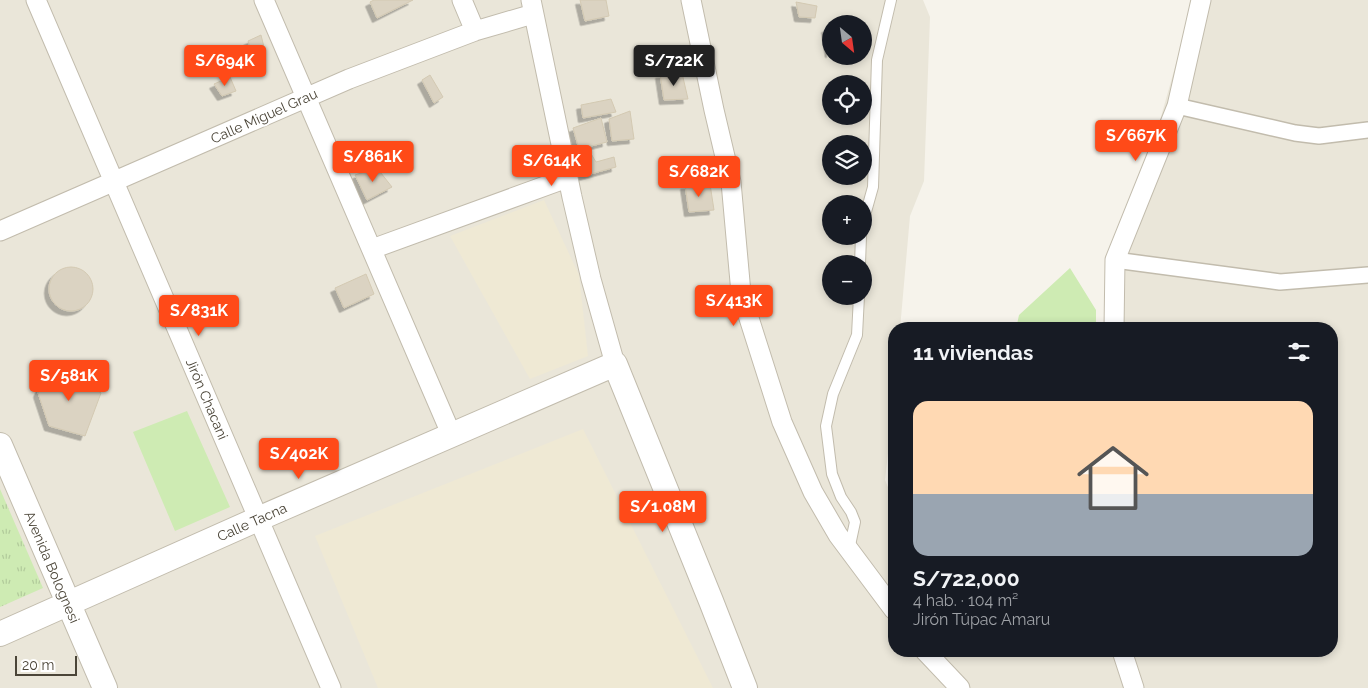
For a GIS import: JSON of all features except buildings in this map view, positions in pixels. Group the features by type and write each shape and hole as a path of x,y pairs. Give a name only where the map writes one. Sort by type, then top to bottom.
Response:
{"street":[{"name":"Jirón Chacani","path":"36,0 330,688"},
{"path":"264,0 452,436"},
{"path":"462,0 475,31"},
{"path":"692,0 730,182 741,293 782,422 814,492 848,551 888,602"},
{"path":"1114,322 1115,260 1176,106 1201,0"},
{"name":"Calle Miguel Grau","path":"0,231 349,79 532,7"},
{"path":"532,7 590,279 615,364 745,688"},
{"path":"1176,106 1295,133 1319,136 1368,130"},
{"path":"372,249 567,178"},
{"path":"1115,260 1280,282 1368,275"},
{"name":"Calle Tacna","path":"0,634 258,519 615,364"},
{"name":"Avenida Bolognesi","path":"0,445 105,688"},
{"path":"932,657 960,688"},
{"path":"1124,657 1134,688"}],"lane":[{"path":"871,195 873,187 877,60 892,0"},
{"path":"848,551 855,522 832,474 826,426 833,394 857,335 859,305"}],"shaded area":[{"path":"0,0 923,0 930,17 924,181 910,216 901,322 888,322 888,453 885,480 888,487 888,657 1338,657 1338,322 1115,322 1119,265 1194,0 1368,0 1368,688 0,688"},
{"path":"544,200 579,275 588,356 530,379 450,236"},
{"path":"583,429 713,688 378,688 315,536"}],"green space":[{"path":"1070,268 1096,310 1096,322 1018,322 1019,315"},
{"path":"187,411 230,507 175,531 133,432"},
{"path":"0,489 43,588 0,607"}]}
